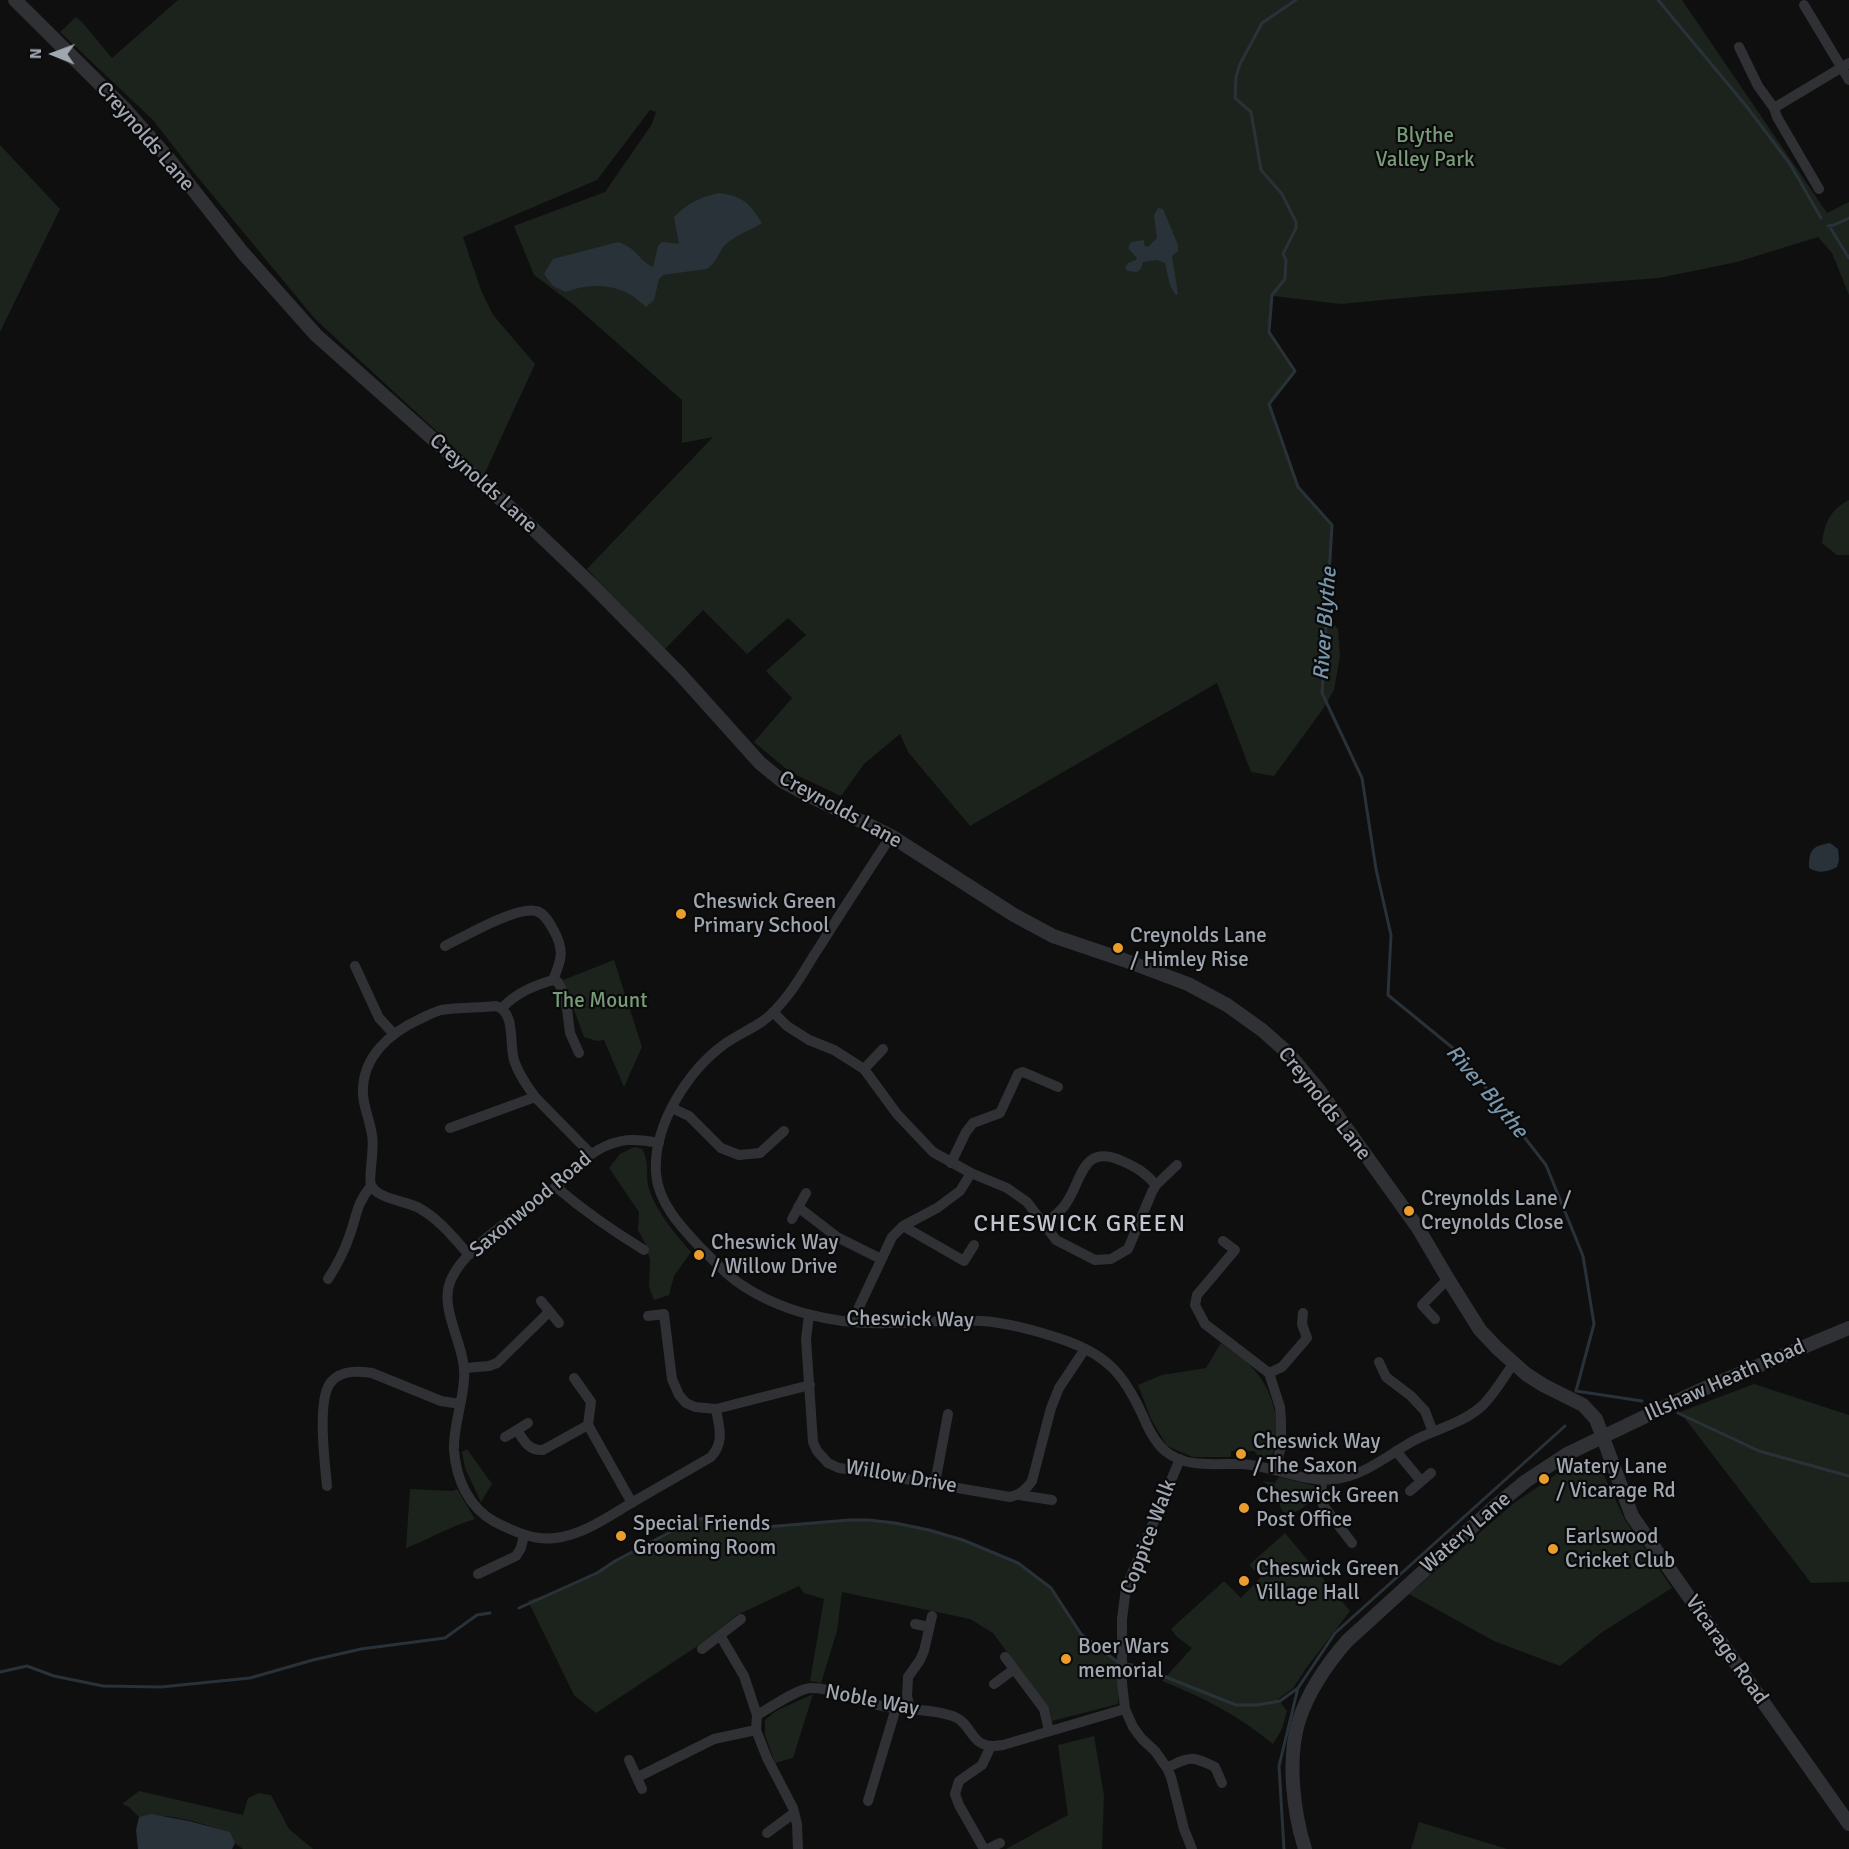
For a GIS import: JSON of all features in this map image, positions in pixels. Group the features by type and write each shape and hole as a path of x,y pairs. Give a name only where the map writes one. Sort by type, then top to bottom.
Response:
{"street":[{"name":"Creynolds Lane","path":"15,0 126,110 243,254 316,335 524,520 591,584 680,674 760,763 782,781 891,836 1014,915 1053,936 1188,984 1227,1005 1262,1030 1288,1053 1318,1090 1418,1228 1480,1330 1513,1364 1543,1385 1570,1398 1591,1412 1602,1436"},
{"path":"1804,4 1846,65 1849,80"},
{"path":"1739,47 1758,86 1774,108 1819,189"},
{"path":"1774,108 1846,65"},
{"name":"Cheswick Way","path":"891,836 791,991 764,1020 711,1055 687,1082 672,1108 658,1143 656,1173 663,1200 693,1240 712,1260 737,1281 765,1298 809,1315 859,1322 887,1323 949,1319 984,1321 1069,1342 1100,1356 1112,1366 1131,1393 1149,1431 1170,1454 1199,1464 1243,1464 1302,1478 1322,1480 1352,1476 1396,1451 1466,1417 1485,1403 1513,1364"},
{"path":"445,946 518,912 536,910 542,913 549,922 562,950 561,961 553,980"},
{"path":"355,966 379,1018 393,1033"},
{"path":"502,1008 512,998 533,986 553,980 558,982 562,990 570,1033 579,1053"},
{"path":"469,1255 438,1222 418,1207 378,1194 371,1186 374,1150 363,1096 364,1081 370,1063 393,1033 403,1026 439,1011 496,1006 502,1008 510,1020 514,1061 527,1087 535,1098 591,1154"},
{"path":"773,1012 787,1026 809,1040 834,1050 864,1069 897,1114 933,1152 971,1173 1007,1188 1026,1202 1056,1240 1095,1260 1111,1259 1128,1249 1146,1203 1156,1185 1177,1166"},
{"path":"864,1069 884,1049"},
{"path":"951,1163 973,1123 1000,1113 1018,1074 1023,1072 1058,1087"},
{"path":"450,1128 535,1098"},
{"path":"672,1108 689,1116 721,1148 739,1155 760,1153 784,1131"},
{"name":"Saxonwood Road","path":"658,1143 628,1139 598,1149 556,1187 511,1217 469,1255 456,1271 447,1293 448,1307 465,1368 465,1380 454,1437 457,1467 466,1493 479,1511 488,1518 524,1535 543,1538 569,1535 601,1521 711,1457 718,1448 720,1440 716,1409"},
{"path":"1045,1224 1065,1205 1089,1160 1098,1156 1106,1155 1141,1169 1156,1185"},
{"path":"859,1322 859,1307 892,1237 903,1226 937,1208 960,1191 971,1173"},
{"path":"328,1279 344,1251 361,1198 371,1186"},
{"path":"556,1187 579,1207 644,1250"},
{"path":"792,1218 806,1192"},
{"path":"798,1207 837,1237 881,1259"},
{"path":"903,1226 964,1261 974,1245"},
{"path":"1224,1240 1235,1250 1197,1295 1195,1305 1205,1324 1269,1373 1280,1407 1281,1420 1281,1446 1275,1470"},
{"path":"1435,1318 1422,1305 1448,1279"},
{"path":"541,1301 560,1323"},
{"path":"465,1368 497,1363 549,1312"},
{"path":"1269,1373 1282,1367 1307,1338 1302,1324 1303,1313"},
{"path":"648,1316 664,1314 672,1379 679,1395 695,1407 716,1409 810,1385"},
{"name":"Willow Drive","path":"809,1315 806,1339 813,1442 817,1451 828,1463 839,1468 1010,1497 1018,1495 1052,1500"},
{"name":"Illshaw Heath Road","path":"1602,1436 1696,1392 1849,1329"},
{"path":"1018,1495 1028,1488 1032,1481 1051,1408 1059,1388 1085,1349"},
{"path":"1379,1362 1386,1377 1425,1410 1433,1432"},
{"path":"327,1486 323,1442 324,1401 326,1389 339,1375 360,1371 372,1373 441,1401 460,1404"},
{"path":"574,1378 591,1402 588,1425 632,1503"},
{"path":"935,1483 948,1414"},
{"path":"505,1437 528,1423"},
{"path":"517,1430 530,1448 543,1450 588,1425"},
{"name":"Vicarage Road","path":"1602,1436 1632,1516 1849,1824"},
{"name":"Watery Lane","path":"1305,1849 1293,1784 1296,1740 1299,1721 1310,1694 1330,1661 1347,1641 1388,1603 1526,1481 1567,1454 1602,1436"},
{"path":"1396,1451 1421,1481"},
{"name":"Coppice Walk","path":"1180,1459 1126,1588 1121,1633 1122,1683 1125,1709 1133,1727 1167,1768 1192,1849"},
{"path":"1410,1491 1431,1473"},
{"path":"1322,1480 1323,1505 1352,1543"},
{"path":"478,1574 516,1556 521,1548 524,1535"},
{"path":"702,1649 721,1637 741,1619"},
{"path":"911,1709 907,1697 908,1677 924,1651 931,1622 915,1624"},
{"path":"721,1637 744,1676 758,1715 756,1730 767,1758 795,1813 798,1849"},
{"path":"1005,1657 1044,1709 1049,1731"},
{"path":"994,1684 1013,1670"},
{"name":"Noble Way","path":"758,1715 809,1688 843,1694 885,1707 911,1709 956,1718 972,1735 990,1748"},
{"path":"868,1801 896,1708"},
{"path":"1000,1843 986,1849 959,1805 955,1794 959,1781 982,1765 990,1748 1125,1709"},
{"path":"638,1777 714,1738 756,1730"},
{"path":"1167,1768 1183,1760 1196,1758 1215,1767 1222,1783"},
{"path":"629,1760 642,1790"},
{"path":"767,1833 795,1813"}],"green space":[{"name":"Blythe Valley Park","path":"178,0 1682,0 1827,213 1849,202 1849,295 1832,253 1818,237 1737,262 1659,278 1341,304 1273,296 1269,332 1295,371 1270,404 1298,487 1332,525 1327,618 1338,629 1340,656 1334,690 1323,709 1274,776 1251,772 1217,683 970,826 908,752 900,734 864,764 841,796 790,772 754,742 792,698 766,671 806,635 788,618 747,654 703,610 664,650 587,569 713,437 682,443 682,400 574,305 534,275 514,226 605,192 652,124 656,112 650,110 597,180 463,237 481,290 493,315 535,364 484,475 315,319 153,120 60,32 76,17 112,58"},
{"path":"0,145 60,209 0,332"},
{"path":"1849,500 1849,555 1837,555 1822,543 1823,536 1833,512"},
{"name":"The Mount","path":"614,960 642,1047 624,1087 604,1040 597,1041 584,1037 563,980"},
{"path":"634,1147 642,1149 644,1154 649,1189 656,1206 691,1252 674,1276 669,1295 654,1300 649,1287 650,1260 646,1245 638,1230 639,1212 609,1168 620,1154"},
{"path":"1221,1343 1253,1369 1268,1392 1276,1424 1272,1457 1266,1459 1258,1456 1254,1451 1231,1451 1231,1457 1193,1457 1167,1446 1151,1419 1138,1385 1162,1375 1206,1368"},
{"path":"1754,1384 1849,1415 1849,1582 1811,1583 1680,1412"},
{"path":"467,1449 492,1484 481,1502 465,1468 462,1452"},
{"name":"Earlswood Cricket Club","path":"1576,1461 1589,1461 1602,1471 1625,1520 1672,1588 1601,1633 1560,1666 1494,1641 1409,1594 1514,1503"},
{"path":"1279,1477 1316,1486 1316,1498 1295,1512 1282,1511 1279,1502 1284,1493 1262,1481 1275,1483"},
{"path":"410,1489 453,1491 457,1489 475,1519 406,1548"},
{"path":"707,1516 755,1528 839,1520 897,1524 948,1535 997,1553 1044,1582 1082,1634 1118,1662 1118,1704 1052,1721 1050,1711 993,1633 970,1619 842,1592 837,1631 821,1683 810,1681 824,1599 804,1593 799,1586 737,1615 696,1647 596,1713 574,1695 528,1601 584,1580 613,1561 698,1517"},
{"path":"1285,1533 1350,1611 1293,1688 1278,1699 1287,1711 1282,1729 1273,1744 1220,1708 1162,1681 1192,1648 1177,1637 1171,1629 1224,1581 1241,1598 1261,1577 1249,1565"},
{"path":"813,1694 793,1758 775,1763 765,1735 765,1720 776,1711"},
{"path":"1094,1736 1104,1796 1102,1849 1006,1849 1068,1815 1058,1745"},
{"path":"139,1791 243,1815 248,1798 259,1793 271,1795 289,1829 313,1849 243,1849 235,1843 229,1832 173,1817 139,1817 129,1807 122,1804"},
{"path":"1419,1822 1507,1849 1411,1849"}],"shaded area":[{"path":"718,193 744,201 762,223 728,242 706,269 663,275 659,279 654,300 646,307 631,295 616,288 590,286 566,292 553,286 544,274 553,259 618,242 629,247 653,267 658,246 662,242 679,244 674,217 694,202"},
{"path":"1158,208 1163,209 1178,245 1178,251 1172,256 1178,294 1176,295 1170,286 1165,263 1157,260 1143,262 1141,269 1137,272 1127,271 1125,268 1128,263 1137,258 1128,248 1131,242 1144,240 1144,245 1148,247 1157,238 1154,215"},
{"path":"1830,843 1838,849 1837,867 1823,872 1809,868 1811,853 1815,847"},
{"path":"151,1814 230,1832 235,1843 232,1849 138,1849 136,1830 139,1817"}],"waterway":[{"name":"River Blythe","path":"1296,0 1262,23 1240,64 1236,77 1235,98 1251,112 1261,170 1282,194 1296,222 1296,228 1283,254 1286,260 1285,279 1272,295 1269,332 1295,371 1269,404 1298,487 1332,525 1322,693 1362,778 1376,869 1391,935 1388,995 1459,1053 1546,1165 1583,1256 1594,1324 1576,1391 1642,1401"},
{"path":"1658,0 1747,107 1790,164 1821,218"},
{"path":"1828,226 1849,218"},
{"path":"1831,229 1849,258"},
{"path":"1678,1413 1759,1451 1849,1476"},
{"name":"River Blythe","path":"1125,1664 1138,1666 1236,1705 1257,1705 1280,1701 1298,1688 1335,1633 1565,1426"},
{"path":"519,1608 597,1573 615,1561 695,1519 717,1519 754,1528 869,1520 929,1530 963,1540 1018,1563 1051,1588 1081,1634 1119,1663"},
{"path":"0,1672 27,1666 54,1676 103,1686 161,1687 250,1678 361,1649 445,1638 477,1615 490,1613"},
{"path":"1284,1849 1279,1766 1298,1688"}],"place":[{"name":"Cheswick Green Primary School","path":"681,914"},
{"name":"Creynolds Lane / Himley Rise","path":"1118,948"},
{"name":"Creynolds Lane / Creynolds Close","path":"1409,1211"},
{"name":"Cheswick Way / Willow Drive","path":"699,1255"},
{"name":"Cheswick Way / The Saxon","path":"1241,1454"},
{"name":"Watery Lane / Vicarage Rd","path":"1544,1479"},
{"name":"Cheswick Green Post Office","path":"1244,1508"},
{"name":"Special Friends Grooming Room","path":"621,1536"},
{"name":"Earlswood Cricket Club","path":"1553,1549"},
{"name":"Cheswick Green Village Hall","path":"1244,1581"},
{"name":"Boer Wars memorial","path":"1066,1659"}],"district":[{"name":"CHESWICK GREEN","path":"1080,1225"}]}
